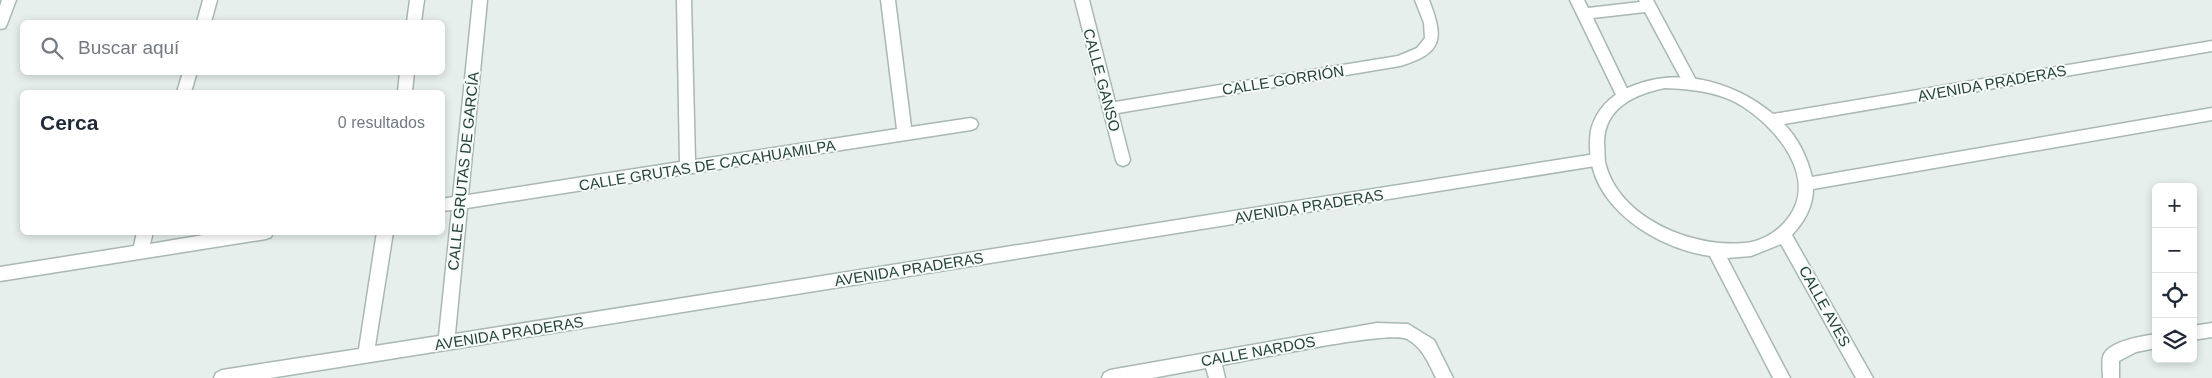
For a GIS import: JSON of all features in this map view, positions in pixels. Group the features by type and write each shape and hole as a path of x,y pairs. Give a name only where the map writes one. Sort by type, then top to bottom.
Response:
{"street":[{"path":"0,24 9,0"},
{"path":"205,20 210,0"},
{"path":"414,20 417,0"},
{"name":"CALLE GRUTAS DE GARCÍA","path":"446,342 480,0"},
{"path":"684,0 688,168"},
{"path":"888,0 905,134"},
{"name":"CALLE GANSO","path":"1082,0 1123,160"},
{"name":"CALLE GORRIÓN","path":"1110,108 1400,61 1422,52 1432,39 1431,23 1422,0"},
{"path":"1576,0 1623,95"},
{"path":"1584,14 1648,3 1690,82"},
{"name":"AVENIDA PRADERAS","path":"1771,120 2212,46"},
{"path":"185,90 189,75"},
{"path":"405,90 408,75"},
{"path":"1665,82 1690,82 1719,89 1747,102 1771,120 1789,140 1801,162 1806,184 1805,203 1798,220 1784,235 1765,246 1742,251 1716,251 1684,244 1654,230 1628,211 1609,188 1595,160 1598,124 1608,108 1623,95 1642,86 1665,82"},
{"path":"1806,184 2212,114"},
{"name":"CALLE GRUTAS DE CACAHUAMILPA","path":"445,205 971,124"},
{"name":"AVENIDA PRADERAS","path":"222,378 1595,160"},
{"path":"140,252 144,235"},
{"path":"0,274 247,235"},
{"path":"366,355 385,235"},
{"name":"CALLE AVES","path":"1784,235 1865,378"},
{"path":"1716,251 1782,378"},
{"name":"CALLE NARDOS","path":"1110,378 1377,330 1408,331 1428,345 1445,378"},
{"path":"2197,333 2212,330"},
{"path":"2111,378 2111,357 2133,345 2152,342"},
{"path":"1212,360 1217,378"}]}
